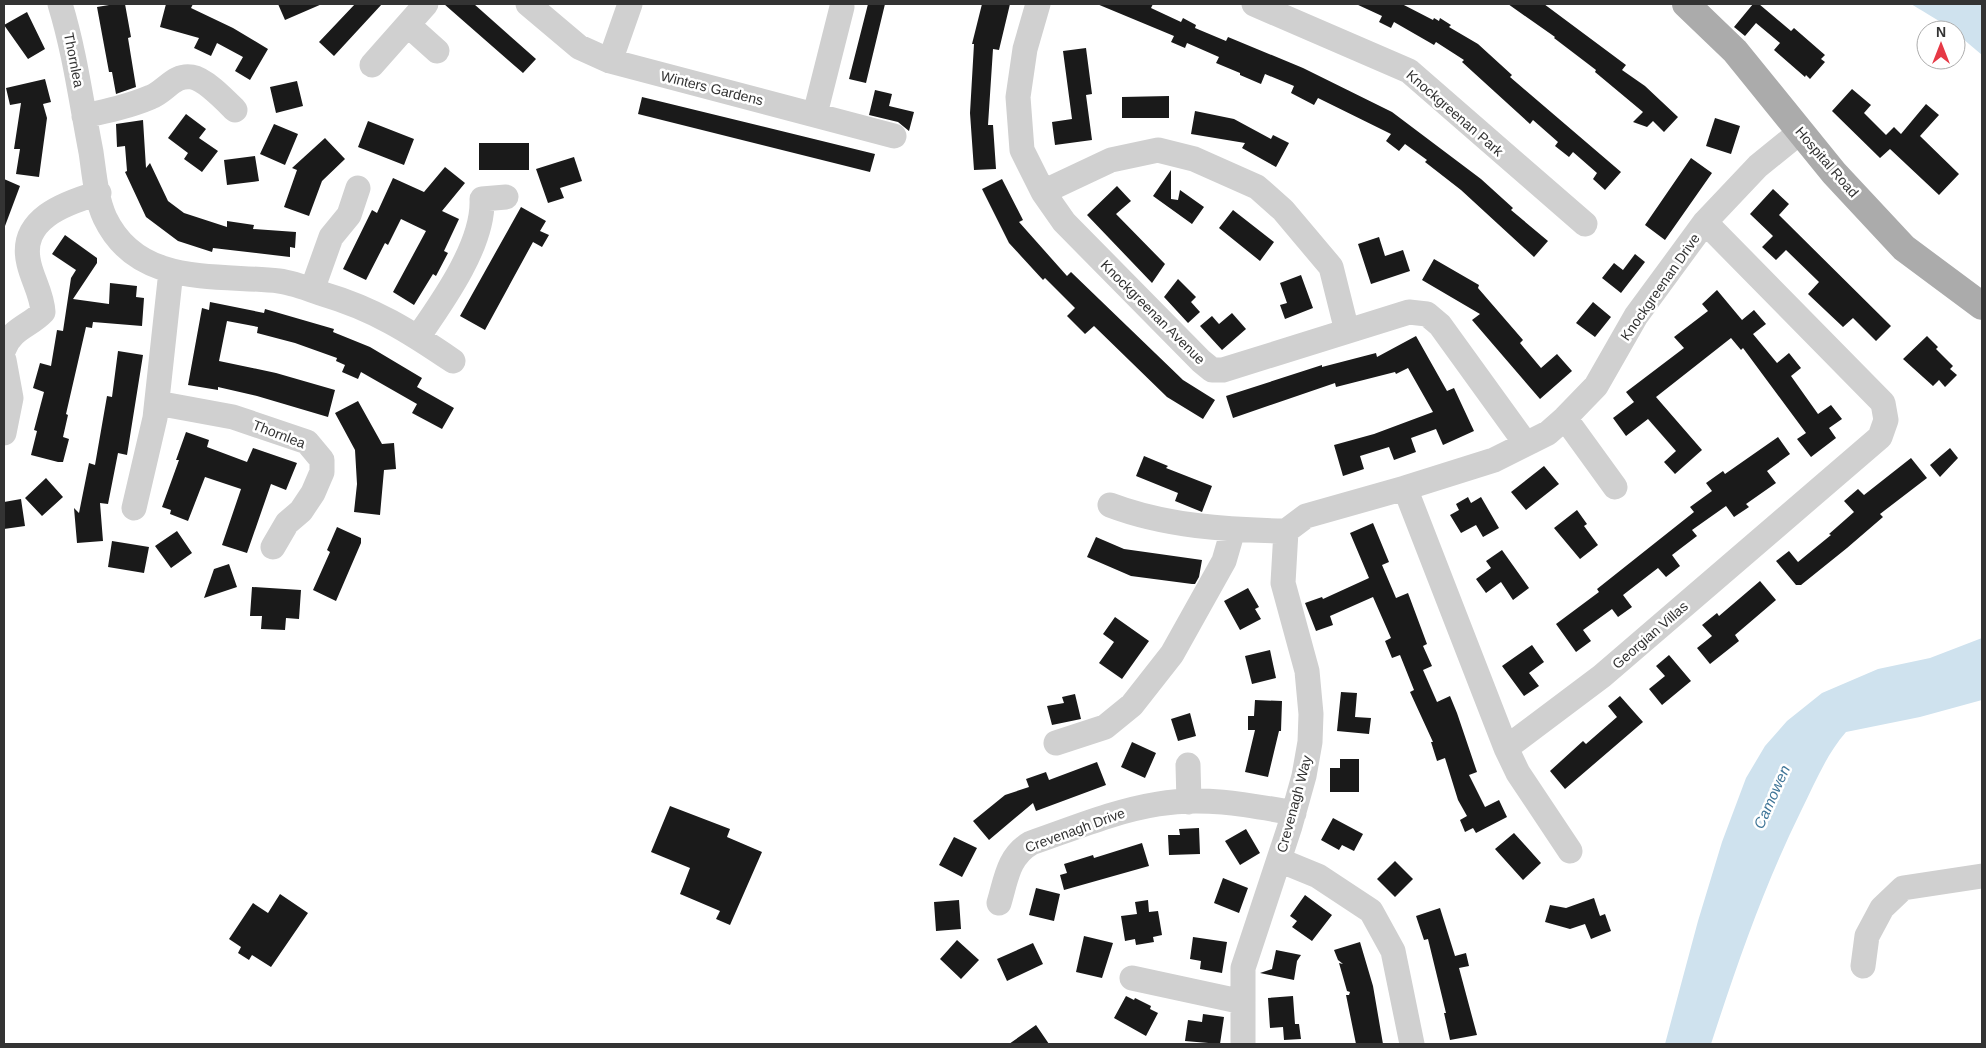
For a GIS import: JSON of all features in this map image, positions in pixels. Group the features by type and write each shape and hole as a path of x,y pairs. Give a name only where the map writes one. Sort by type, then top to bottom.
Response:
{"main road":[{"name":"Hospital Road","path":"1686,4 1735,51 1834,173 1904,248 1982,306"}],"street":[{"name":"Thornlea","path":"60,4 73,44 84,116 104,217 119,242 152,265 185,275 282,281 363,307 418,337 453,361"},
{"path":"372,65 426,4"},
{"name":"Winters Gardens","path":"528,4 579,47 610,61 894,136"},
{"path":"610,61 630,4"},
{"name":"Knockgreenan Avenue","path":"1038,4 1025,50 1018,97 1022,150 1042,192 1064,222 1194,355 1212,370 1223,370 1409,312 1427,314 1440,325 1526,444"},
{"name":"Knockgreenan Park","path":"1254,4 1409,71 1585,224"},
{"path":"815,114 842,7"},
{"path":"408,25 436,51"},
{"path":"84,116 118,108 153,96 175,79 192,77 209,86 235,110"},
{"name":"Knockgreenan Drive","path":"1526,444 1548,432 1596,386 1636,316 1705,222 1758,166 1800,132"},
{"path":"1042,192 1111,160 1158,150 1194,159 1257,187 1283,210 1331,267 1347,331"},
{"path":"312,290 331,237 350,215 358,188"},
{"path":"4,348 6,340 14,331 33,323 43,312 42,299 29,264 27,247 29,236 38,222 54,210 70,202 99,193"},
{"path":"418,337 440,305 470,251 482,210 482,199 506,197"},
{"name":"Georgian Villas","path":"1506,748 1602,676 1880,437 1886,420 1883,403 1705,222"},
{"path":"134,508 157,403 171,271"},
{"path":"4,360 11,398 4,433"},
{"name":"Thornlea","path":"157,403 233,417 307,442 316,450 322,460 322,472 313,493 301,510 287,523 272,547"},
{"path":"1564,418 1615,486"},
{"path":"1110,505 1130,513 1233,530 1286,532 1306,516 1494,460 1526,444"},
{"path":"1405,488 1506,748 1518,773 1570,851"},
{"path":"1056,743 1105,727 1132,705 1172,654 1224,561 1233,530"},
{"name":"Crevenagh Way","path":"1243,1044 1243,968 1294,813 1305,767 1311,714 1307,671 1283,583 1286,532"},
{"path":"1188,765 1189,802"},
{"name":"Crevenagh Drive","path":"999,904 1009,865 1020,850 1031,843 1120,812 1159,804 1189,802 1239,803 1294,813"},
{"path":"1279,860 1318,876 1371,911 1393,951 1412,1044"},
{"path":"1863,966 1867,936 1882,908 1903,888 1982,876"},
{"path":"1132,978 1243,1002"}],"water":[{"path":"1911,4 1982,4 1982,55 1966,41 1966,20 1937,20"},
{"name":"Camowen","path":"1982,638 1982,700 1920,717 1846,732 1816,780 1775,868 1741,955 1711,1044 1665,1044 1698,921 1722,842 1746,778 1765,746 1787,721 1822,693 1878,669 1930,658"}],"building":[{"path":"125,4 131,37 128,38 136,87 116,94 112,72 109,72 97,7"},
{"path":"166,4 193,4 191,8 233,28 268,49 250,80 235,71 243,57 217,43 211,56 194,48 199,38 160,27"},
{"path":"278,4 322,4 285,20"},
{"path":"355,4 382,4 334,56 319,42"},
{"path":"444,4 474,4 536,59 523,73"},
{"path":"868,4 885,4 866,83 849,79"},
{"path":"982,4 1010,4 999,50 993,49 988,125 993,125 996,169 974,170 970,113 974,44 972,44"},
{"path":"1097,4 1153,4 1151,8 1181,22 1183,18 1196,25 1195,28 1226,41 1228,37 1303,68 1392,112 1481,179 1513,208 1511,210 1548,241 1534,257 1461,190 1425,162 1427,160 1405,144 1399,151 1386,141 1391,134 1318,98 1314,105 1291,93 1294,86 1265,74 1261,84 1240,75 1240,73 1216,63 1219,57 1187,43 1185,48 1171,42 1174,36"},
{"path":"1356,4 1402,4 1433,20 1434,18 1439,21 1440,18 1451,25 1449,27 1478,44 1512,75 1510,77 1621,172 1605,190 1593,179 1597,173 1573,152 1569,157 1555,146 1558,142 1533,120 1530,124 1462,62 1464,60 1436,42 1434,45 1394,22 1391,28 1379,22 1382,16"},
{"path":"1508,4 1544,4 1626,65 1622,70 1645,86 1678,117 1664,132 1653,121 1647,127 1633,122 1643,112 1555,37"},
{"path":"1753,4 1759,4 1791,31 1794,28 1825,55 1821,59 1825,62 1810,79 1806,75 1805,77 1774,50 1780,43 1756,23 1745,36 1734,27"},
{"path":"27,12 45,49 28,59 4,25"},
{"path":"1086,48 1092,94 1086,95 1092,140 1055,145 1052,122 1072,119 1063,51"},
{"path":"45,79 51,102 43,104 47,118 39,177 16,174 20,149 14,149 21,103 10,105 6,88"},
{"path":"297,81 303,106 276,113 270,87"},
{"path":"1852,89 1871,105 1864,113 1886,135 1894,127 1901,134 1926,104 1939,115 1920,136 1959,174 1939,195 1890,149 1880,158 1832,111"},
{"path":"875,90 892,94 889,106 914,112 909,131 898,122 869,115"},
{"path":"1169,96 1169,118 1122,118 1122,97"},
{"path":"642,97 875,154 870,172 638,114"},
{"path":"1195,111 1234,119 1271,139 1273,135 1289,143 1276,167 1242,148 1245,143 1191,134"},
{"path":"186,114 206,129 199,138 218,151 202,172 184,159 188,153 168,138"},
{"path":"1715,118 1740,126 1731,154 1706,146"},
{"path":"143,120 146,168 150,163 168,201 184,213 227,227 227,221 254,225 253,229 296,232 295,248 290,247 290,257 213,248 212,252 178,241 146,217 125,172 127,171 125,146 117,147 116,124"},
{"path":"368,121 414,139 404,165 358,147"},
{"path":"274,124 298,134 285,165 260,154"},
{"path":"325,138 345,159 322,181 309,216 284,207 297,170 292,168"},
{"path":"479,143 529,143 529,170 479,170"},
{"path":"255,156 259,181 227,185 224,160"},
{"path":"574,157 582,181 560,188 564,198 548,203 536,169"},
{"path":"1691,158 1712,173 1665,240 1645,225"},
{"path":"445,167 465,183 442,211 459,219 444,251 448,253 436,276 433,274 414,305 393,292 426,231 401,219 388,245 385,243 366,280 343,269 372,210 377,213 393,178 424,192"},
{"path":"1171,170 1171,199 1178,200 1180,190 1204,207 1192,224 1153,196"},
{"path":"4,179 20,186 5,226 4,226"},
{"path":"1002,179 1023,220 1019,222 1067,276 1071,272 1183,380 1215,400 1203,419 1167,397 1094,326 1085,334 1067,316 1075,308 1045,278 1043,280 1009,243 982,189"},
{"path":"1117,186 1131,201 1116,214 1165,264 1152,283 1087,215"},
{"path":"1773,189 1789,204 1779,215 1891,326 1876,341 1853,318 1843,327 1808,294 1819,282 1786,250 1776,260 1762,247 1773,236 1750,214"},
{"path":"521,207 546,221 540,231 549,235 542,247 533,242 485,330 460,316"},
{"path":"1233,210 1274,242 1260,261 1219,228"},
{"path":"65,235 97,258 97,263 73,299 109,304 110,283 137,286 136,297 144,298 142,326 93,322 92,328 86,327 66,414 68,415 63,437 69,439 63,462 58,462 31,455 37,431 34,430 44,392 33,388 40,363 51,366 57,330 63,331 71,278 76,270 52,254"},
{"path":"1379,237 1385,256 1403,250 1410,271 1371,284 1358,244"},
{"path":"1635,254 1645,262 1621,293 1602,278 1614,263 1623,270"},
{"path":"1434,259 1479,285 1478,288 1523,340 1520,343 1541,368 1557,354 1572,371 1540,399 1472,320 1480,314 1422,280"},
{"path":"1301,275 1313,308 1285,319 1280,305 1287,303 1280,283"},
{"path":"1178,279 1196,297 1191,302 1200,312 1188,323 1164,297"},
{"path":"1717,290 1742,320 1754,310 1766,324 1753,334 1777,363 1789,353 1801,368 1791,376 1818,414 1831,405 1842,419 1829,428 1836,438 1811,457 1797,439 1806,433 1743,348 1741,350 1731,338 1656,397 1702,450 1675,474 1664,462 1676,451 1648,419 1626,436 1613,418 1634,402 1626,392 1684,348 1674,337 1708,311 1702,304"},
{"path":"210,302 264,313 265,309 334,329 333,332 370,347 422,378 417,387 454,408 442,429 412,413 417,404 361,372 358,379 342,372 345,365 336,361 337,358 295,343 257,333 258,327 227,321 219,361 276,373 335,390 328,417 257,396 218,387 218,390 188,385 202,308 209,310"},
{"path":"1593,302 1611,317 1595,337 1576,323"},
{"path":"1232,313 1246,329 1222,350 1200,326 1212,316 1219,324"},
{"path":"1416,336 1447,391 1454,388 1474,431 1443,445 1436,429 1411,438 1416,452 1394,460 1389,447 1360,456 1364,469 1343,476 1334,445 1374,434 1433,412 1408,368 1396,374 1395,372 1336,387 1335,383 1233,418 1226,396 1322,365 1322,367 1376,353 1377,357"},
{"path":"1927,336 1938,347 1936,349 1953,366 1950,369 1957,375 1945,387 1939,380 1933,386 1903,359"},
{"path":"118,351 143,355 127,455 118,453 108,504 100,503 103,541 77,543 74,508 79,513 89,463 95,465 107,396 112,397"},
{"path":"358,401 382,444 394,443 396,469 384,470 380,515 354,512 357,484 355,450 335,413"},
{"path":"186,432 209,440 207,447 247,462 253,448 297,463 286,490 271,484 247,553 222,545 241,489 205,477 188,521 170,514 171,510 162,507 179,460 176,460"},
{"path":"1778,437 1790,454 1767,471 1776,483 1746,504 1749,507 1734,517 1726,506 1692,530 1697,536 1672,555 1680,566 1666,577 1658,568 1623,595 1632,607 1618,617 1612,609 1583,630 1591,641 1576,652 1556,624 1599,592 1597,589 1694,512 1690,507 1712,491 1706,483 1723,471 1725,474"},
{"path":"1950,448 1958,458 1940,477 1930,465"},
{"path":"1144,456 1168,466 1166,468 1212,486 1202,512 1175,501 1178,493 1136,476"},
{"path":"1911,458 1927,478 1880,514 1883,517 1847,548 1801,585 1796,585 1776,561 1789,551 1798,562 1831,535 1829,534 1854,512 1844,501 1858,489 1864,495"},
{"path":"1544,466 1559,484 1526,510 1511,492"},
{"path":"46,478 63,497 42,516 25,498"},
{"path":"1468,497 1471,503 1481,497 1499,528 1483,537 1476,525 1461,533 1450,515 1459,510 1456,504"},
{"path":"21,499 25,526 4,529 4,502"},
{"path":"1577,510 1587,524 1584,526 1598,545 1580,559 1554,528"},
{"path":"1373,523 1389,562 1382,565 1396,598 1408,593 1427,644 1423,646 1432,666 1423,670 1437,702 1450,696 1457,713 1477,772 1469,775 1485,807 1499,800 1507,817 1476,833 1473,828 1465,832 1460,820 1467,816 1458,800 1445,758 1437,761 1431,742 1433,742 1410,692 1414,690 1400,655 1392,658 1385,641 1391,638 1373,597 1330,616 1333,625 1316,631 1305,603 1322,597 1323,599 1369,578 1350,533"},
{"path":"337,527 361,538 361,543 336,601 313,590 330,552 327,550"},
{"path":"177,531 192,553 171,568 155,546"},
{"path":"1096,537 1124,549 1202,560 1199,577 1195,584 1192,584 1131,576 1087,557"},
{"path":"112,541 149,547 144,573 108,567"},
{"path":"1502,550 1529,588 1513,600 1501,582 1486,593 1476,579 1491,568 1486,561"},
{"path":"229,564 237,587 204,598 214,569"},
{"path":"1760,581 1776,600 1735,635 1739,641 1710,664 1697,648 1712,636 1702,625 1717,613 1719,616"},
{"path":"252,587 301,590 299,619 286,618 285,630 261,629 262,616 250,616"},
{"path":"1248,588 1259,607 1255,609 1261,619 1240,630 1224,601"},
{"path":"1115,617 1149,641 1122,679 1099,663 1114,642 1103,634"},
{"path":"1532,645 1544,662 1529,673 1539,686 1524,696 1502,666"},
{"path":"1270,650 1276,678 1252,684 1245,656"},
{"path":"1669,655 1691,681 1662,705 1649,689 1665,676 1656,666"},
{"path":"1341,692 1357,693 1355,717 1371,718 1369,734 1337,731"},
{"path":"1075,694 1081,719 1052,725 1047,706 1064,703 1062,697"},
{"path":"1620,696 1643,722 1565,789 1550,771 1583,741 1586,744 1617,717 1608,706"},
{"path":"1255,700 1282,701 1281,731 1279,731 1268,777 1245,772 1255,730 1248,730 1248,716 1254,716"},
{"path":"1190,713 1196,736 1178,741 1171,719"},
{"path":"1132,742 1156,753 1145,778 1121,767"},
{"path":"1340,759 1359,759 1359,792 1330,792 1330,768 1340,768"},
{"path":"1097,762 1106,785 1036,811 1033,803 989,840 973,821 1005,795 1029,787 1026,779 1046,772 1049,780"},
{"path":"670,806 730,829 727,837 762,852 730,925 716,919 720,911 680,894 690,868 651,852"},
{"path":"1333,818 1363,834 1354,851 1342,845 1339,850 1321,840"},
{"path":"1199,828 1200,854 1169,855 1168,835 1180,835 1179,829"},
{"path":"1246,829 1260,853 1240,865 1225,841"},
{"path":"1514,833 1541,863 1523,880 1495,849"},
{"path":"954,837 977,848 962,877 939,865"},
{"path":"1142,843 1149,866 1064,890 1060,875 1067,873 1064,864 1093,855 1094,858"},
{"path":"1395,861 1413,879 1395,897 1377,879"},
{"path":"1223,878 1248,888 1239,913 1214,903"},
{"path":"1036,888 1060,894 1054,921 1029,915"},
{"path":"280,894 308,913 271,967 252,955 249,960 238,953 241,947 229,939 253,903 268,913"},
{"path":"1305,895 1332,915 1312,941 1292,927 1297,921 1290,916"},
{"path":"1594,898 1600,916 1605,914 1611,931 1591,939 1585,924 1570,929 1545,922 1550,905 1566,908"},
{"path":"959,900 961,929 936,931 934,902"},
{"path":"1148,900 1149,912 1158,911 1162,935 1153,937 1154,942 1136,945 1135,939 1125,941 1121,916 1137,914 1135,902"},
{"path":"1440,908 1455,956 1466,953 1469,966 1459,968 1477,1035 1450,1040 1444,1013 1446,1013 1428,939 1424,940 1416,916"},
{"path":"1084,936 1113,943 1102,978 1076,972"},
{"path":"1193,937 1227,942 1222,973 1200,969 1201,961 1190,959"},
{"path":"957,940 979,960 961,979 940,959"},
{"path":"1360,942 1373,986 1383,1044 1356,1044 1346,995 1349,995 1350,992 1347,991 1339,963 1343,964 1338,960 1334,950"},
{"path":"1033,943 1043,964 1007,981 997,959"},
{"path":"1276,950 1301,955 1297,961 1294,980 1260,973 1272,969"},
{"path":"1126,996 1151,1006 1150,1009 1158,1013 1146,1036 1114,1018"},
{"path":"1293,996 1295,1024 1299,1024 1301,1039 1284,1040 1283,1027 1270,1028 1268,998"},
{"path":"1203,1014 1224,1017 1220,1044 1185,1041 1188,1020 1202,1022"},
{"path":"1036,1025 1049,1044 1009,1044"}]}
